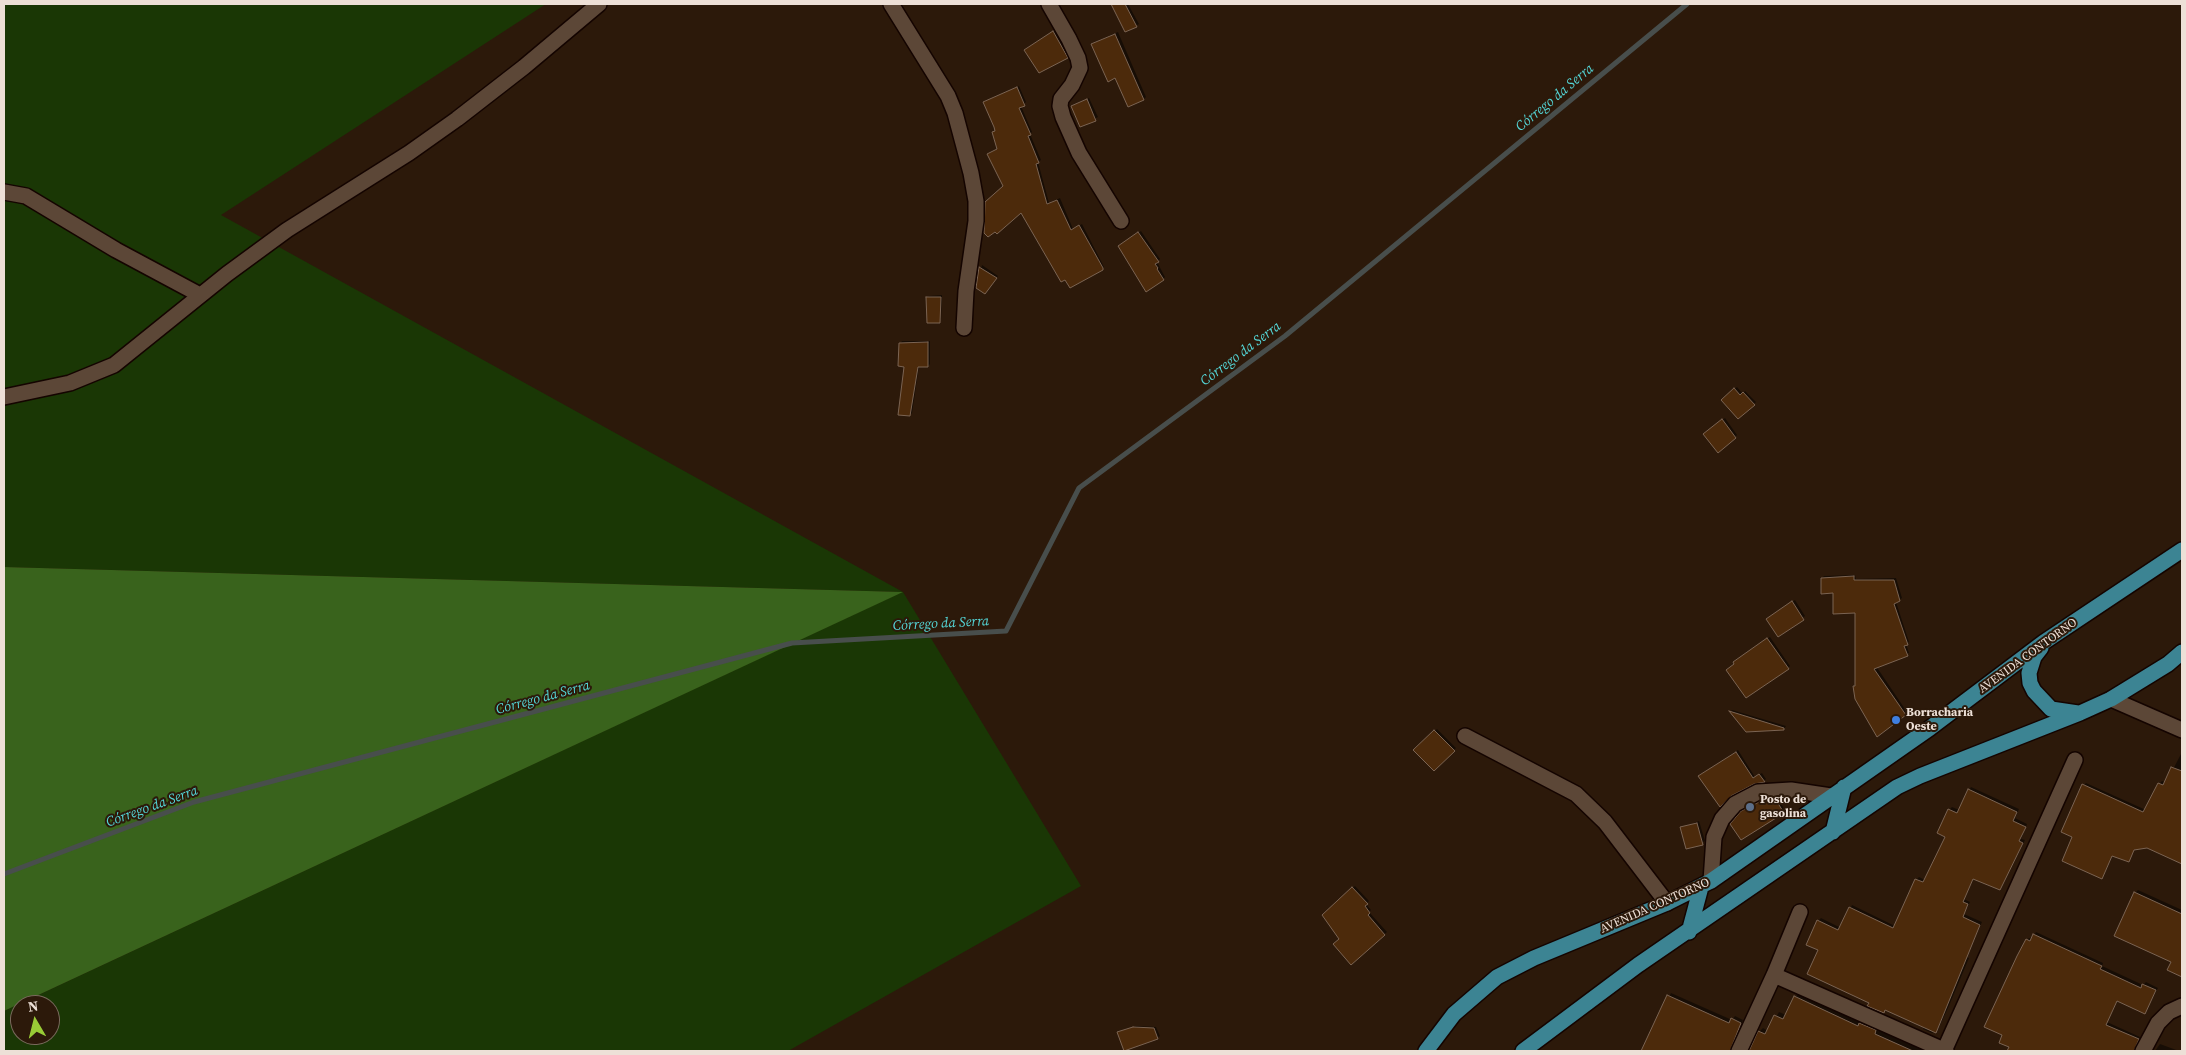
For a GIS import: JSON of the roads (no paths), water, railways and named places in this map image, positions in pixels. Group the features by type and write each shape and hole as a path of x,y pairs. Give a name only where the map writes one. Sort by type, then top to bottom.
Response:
{"main road":[{"name":"AVENIDA CONTORNO","path":"1426,1051 1454,1014 1497,977 1534,958 1667,903 1706,884 1930,728 2044,642 2182,550"},
{"path":"2044,642 2034,657 2029,673 2030,683 2034,691 2051,709 2080,713"},
{"path":"1523,1051 1638,965 1689,932 1897,787 2110,699 2175,664 2182,652"},
{"path":"1833,832 1844,787"},
{"path":"1689,932 1706,884"}],"street":[{"path":"4,397 70,383 114,365 131,354 200,295 287,230 410,153 457,119 524,67 599,4"},
{"path":"891,4 948,96 955,113 971,173 976,202 976,221 966,291 964,328"},
{"path":"1049,4 1069,39 1078,58 1080,68 1072,85 1061,99 1060,106 1063,118 1079,153 1121,221"},
{"path":"4,192 26,196 116,250 200,295"},
{"path":"2110,699 2182,730"},
{"path":"1465,736 1576,794 1605,822 1667,903"},
{"path":"1774,975 1945,1051 2075,760"},
{"path":"1706,884 1714,837 1722,819 1735,804 1758,792 1790,790 1831,796"},
{"path":"1739,1051 1774,975 1800,912"},
{"path":"2144,1051 2158,1023 2169,1012 2182,1006"}],"waterway":[{"name":"Córrego da Serra","path":"4,874 194,802 792,643 1006,631 1079,488 1285,336 1687,4"}],"place":[{"name":"Borracharia Oeste","path":"1896,720"},
{"name":"Posto de gasolina","path":"1750,807"}]}
